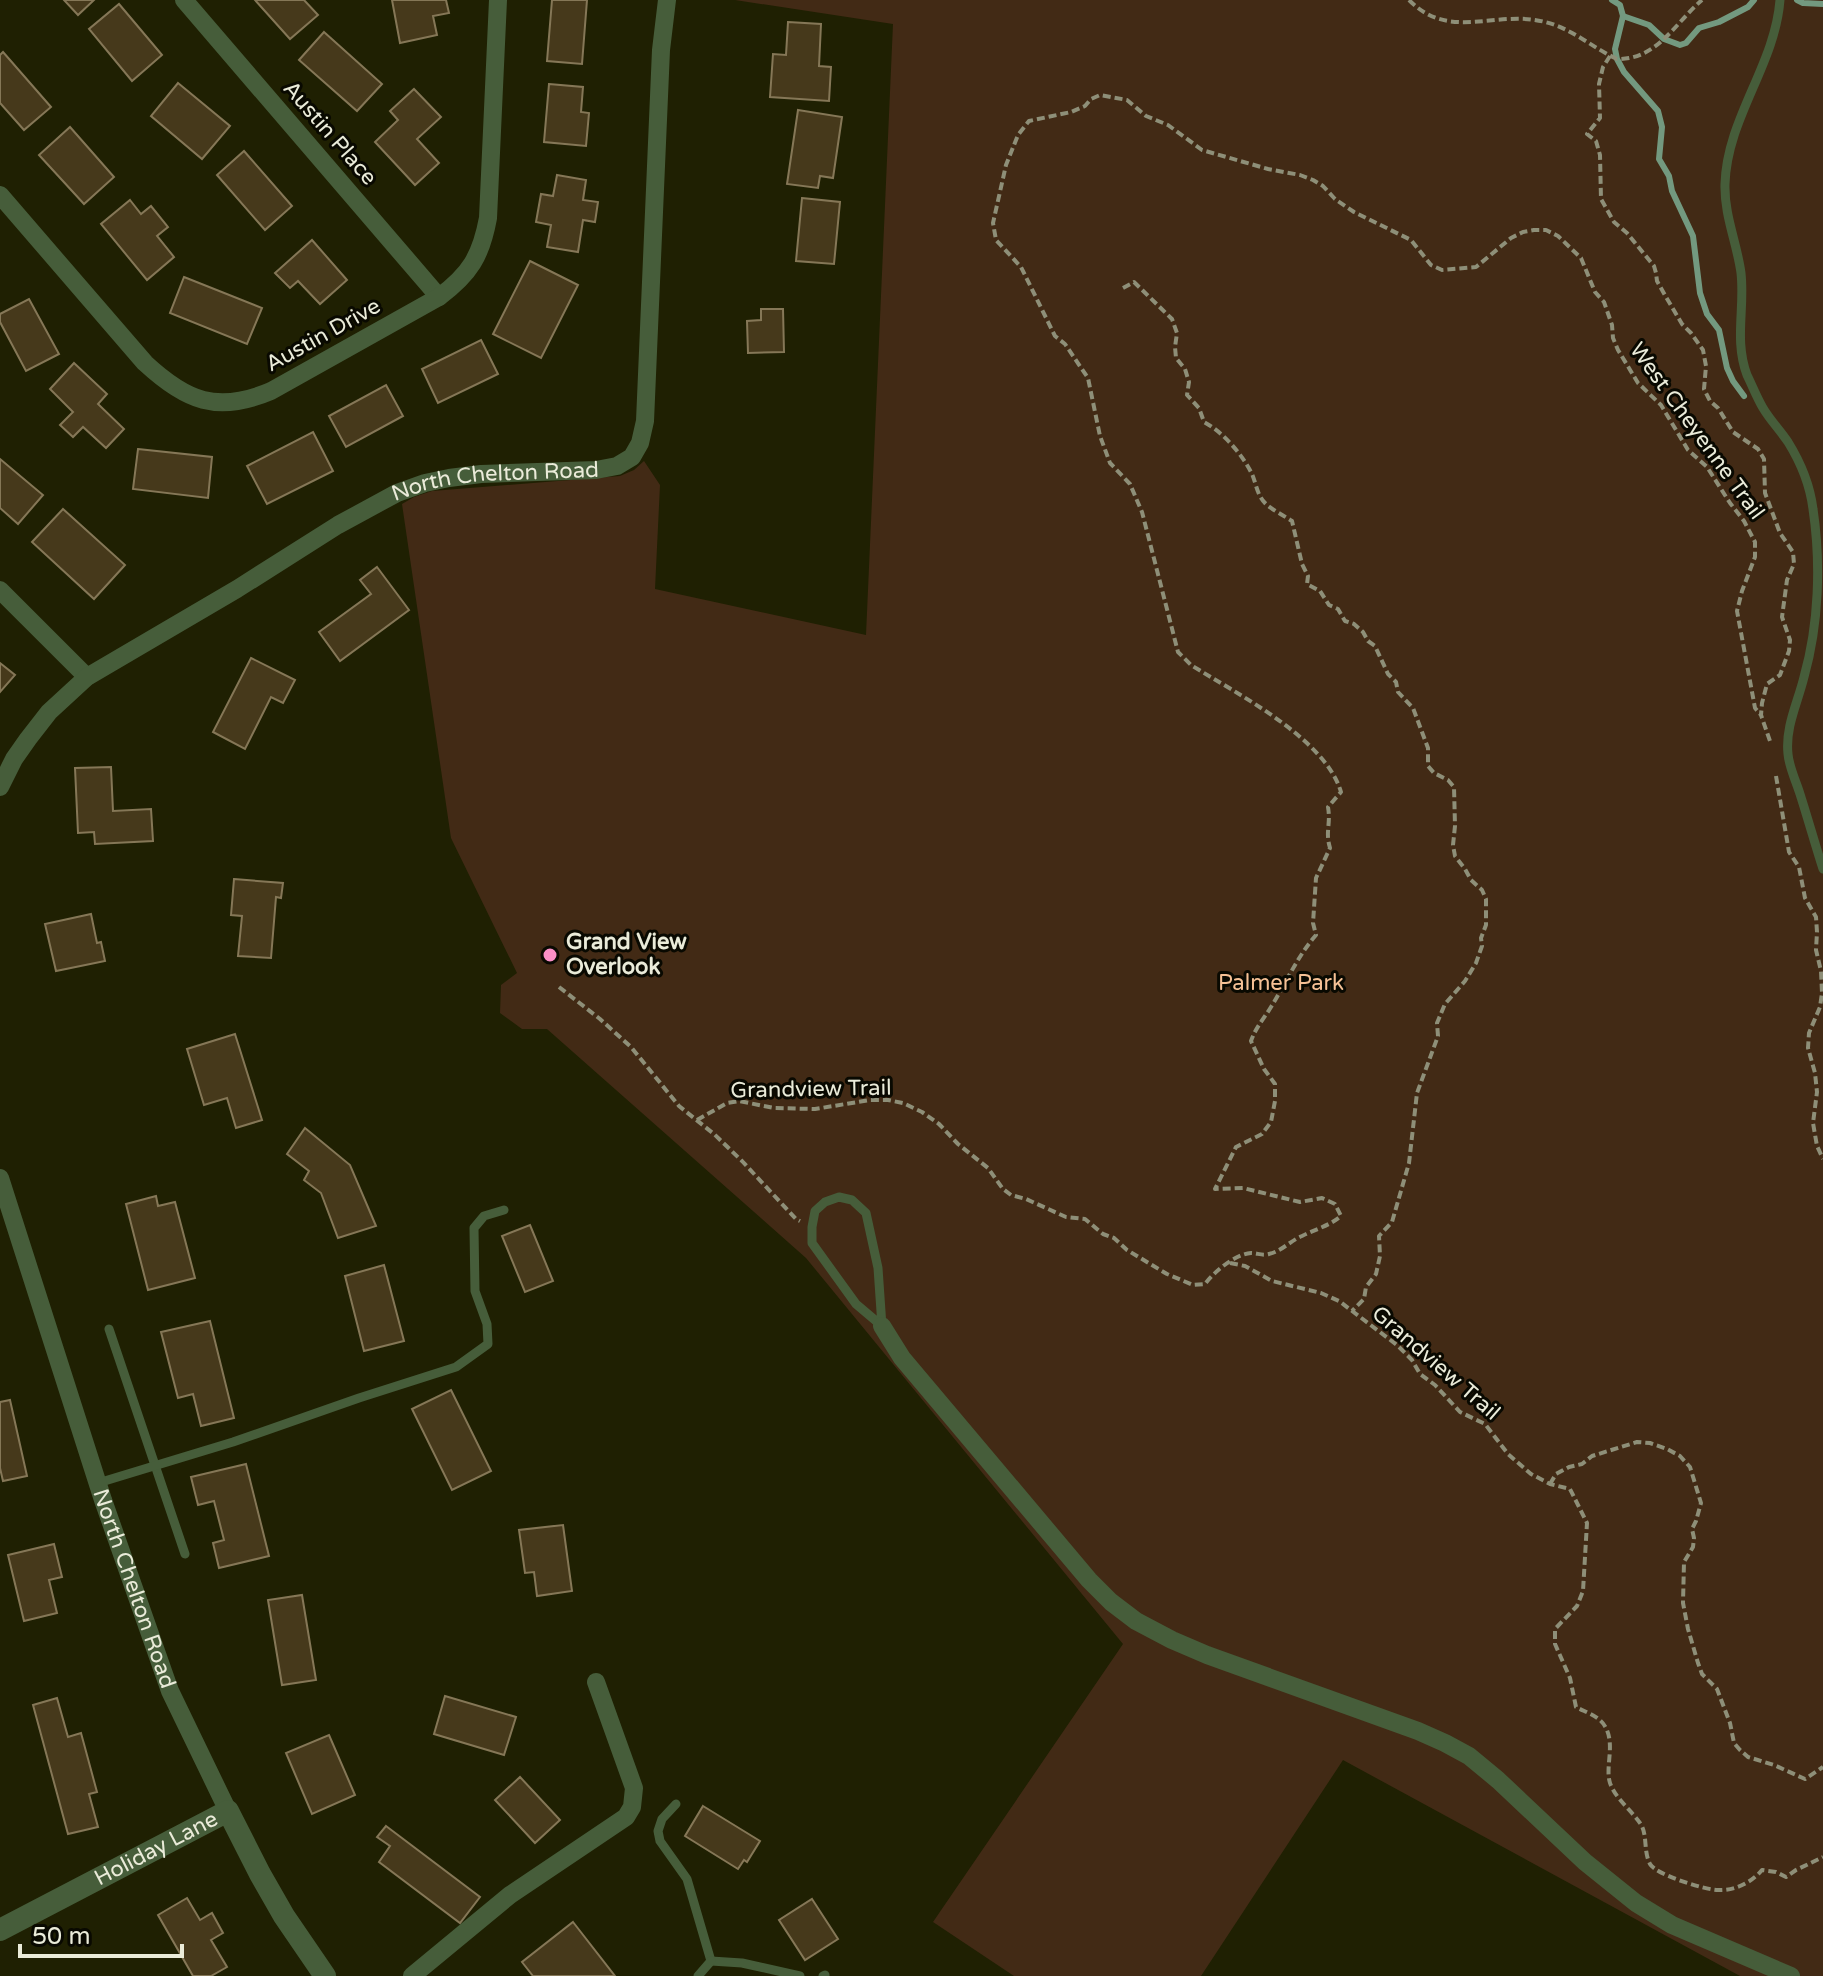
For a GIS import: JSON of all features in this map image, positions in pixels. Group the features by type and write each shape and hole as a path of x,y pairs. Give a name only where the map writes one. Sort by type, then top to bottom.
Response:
{"street":[{"name":"Austin Place","path":"184,0 439,297"},
{"name":"Austin Drive","path":"0,195 160,377 183,393 203,400 227,404 250,400 439,297 471,269 488,218 498,0"},
{"name":"North Chelton Road","path":"0,787 14,759 49,712 87,677 237,589 338,525 397,493 437,481 481,474 596,470 617,466 632,457 640,443 645,421 661,50 667,0"},
{"path":"0,590 87,677"},
{"name":"North Chelton Road","path":"0,1178 98,1483 170,1691 276,1902 325,1976"},
{"path":"882,1326 902,1358 1070,1558 1111,1602 1136,1621 1207,1655 1418,1731 1469,1756 1585,1862 1636,1903 1672,1925 1791,1976"},
{"path":"412,1976 510,1895 626,1817 632,1807 634,1788 596,1682"},
{"name":"Holiday Lane","path":"0,1930 228,1811"}],"lane":[{"path":"1780,0 1773,39 1736,127 1728,156 1725,206 1742,288 1740,353 1763,408 1799,461 1809,484 1813,509 1817,538 1813,635 1805,676 1791,718 1788,754 1823,869"},
{"path":"839,1197 852,1200 866,1213 878,1268 882,1326 856,1304 812,1243 815,1211 825,1202 839,1197"},
{"path":"98,1483 233,1442 456,1367 488,1344 487,1324 475,1291 474,1228 484,1216 504,1210"},
{"path":"109,1329 185,1554"},
{"path":"676,1804 662,1819 658,1831 660,1841 687,1879 711,1961"},
{"path":"698,1976 711,1961"},
{"path":"711,1961 742,1963 800,1976"}],"path":[{"path":"1409,0 1429,15 1455,23 1518,17 1550,23 1610,56 1626,60 1652,50 1702,0"},
{"name":"West Cheyenne Trail","path":"1230,1263 1241,1255 1253,1252 1265,1255 1282,1249 1300,1236 1332,1224 1341,1216 1335,1204 1322,1198 1300,1202 1243,1188 1215,1189 1236,1147 1262,1134 1271,1122 1275,1084 1251,1041 1301,953 1316,935 1313,923 1316,878 1330,848 1326,834 1331,821 1328,807 1341,792 1337,778 1320,756 1290,728 1191,665 1178,652 1142,512 1130,484 1110,463 1100,436 1088,378 1065,344 1055,336 1021,267 996,240 993,223 1006,165 1018,135 1029,121 1071,112 1100,95 1127,100 1146,116 1168,125 1202,150 1313,180 1354,212 1411,240 1431,265 1442,270 1476,267 1523,232 1546,230 1558,236 1581,258 1595,292 1604,302 1618,350 1638,383 1661,405 1688,450 1707,467 1755,542 1755,557 1737,611 1755,708 1761,715 1766,686 1780,675 1789,651 1790,640 1782,617 1794,556 1780,533 1765,493 1764,459 1758,449 1733,432 1710,401 1704,389 1706,362 1701,347 1680,321 1657,281 1652,263 1614,222 1601,199 1600,155 1596,141 1587,134 1600,118 1599,84 1603,67 1610,56"},
{"path":"1123,288 1134,282 1172,319 1177,333 1176,358 1185,369 1189,382 1187,395 1199,408 1204,422 1213,427 1244,460 1263,502 1292,521 1302,564 1308,576 1307,584 1320,591 1329,605 1338,609 1345,621 1354,624 1375,646 1388,674 1396,682 1398,692 1413,708 1428,748 1428,766 1454,787 1455,856 1486,899 1486,925 1476,963 1445,1004 1437,1023 1438,1036 1417,1093 1409,1163 1392,1222 1379,1236 1380,1256 1376,1274 1366,1287 1364,1299 1352,1311"},
{"path":"1786,832 1789,852 1799,867 1805,898 1816,917 1816,950 1822,993 1820,1007 1809,1033 1808,1048 1817,1092 1813,1123 1823,1159"},
{"path":"559,987 631,1047 679,1106 742,1161 796,1219 812,1227"},
{"name":"Grandview Trail","path":"697,1120 727,1103 739,1101 774,1108 815,1109 870,1100 903,1103 939,1124 988,1168 1011,1195 1066,1217 1085,1219 1127,1250 1175,1278 1193,1285 1205,1284 1214,1272 1230,1263 1245,1266 1272,1281 1321,1293 1339,1301 1397,1345 1412,1360 1420,1374 1460,1412 1485,1424 1508,1454 1531,1474 1550,1484 1570,1489 1587,1523 1583,1591 1577,1606 1555,1629 1555,1644 1570,1678 1576,1707 1602,1721 1608,1732 1610,1782 1644,1829 1644,1845 1650,1864 1676,1879 1719,1890 1754,1880 1762,1870 1786,1877 1823,1857"},
{"path":"1550,1484 1556,1474 1569,1467 1637,1442 1650,1443 1680,1456 1690,1467 1701,1503 1692,1529 1693,1547 1684,1562 1683,1603 1702,1674 1717,1689 1734,1743 1748,1757 1805,1779 1823,1767"}],"green space":[{"name":"Palmer Park","path":"735,0 1823,0 1823,1976 1740,1976 1343,1760 1201,1976 1014,1976 933,1922 1123,1644 806,1258 547,1029 522,1029 500,1013 501,985 517,973 451,838 402,504 432,491 620,476 644,461 660,485 655,589 866,635 893,24"}],"building":[{"path":"64,0 94,0 78,15"},
{"path":"255,0 304,0 318,15 290,39"},
{"path":"392,0 446,0 449,13 433,16 437,35 400,43"},
{"path":"552,0 587,0 582,64 547,61"},
{"path":"119,4 162,55 132,81 89,29"},
{"path":"788,22 821,24 819,66 831,67 829,101 770,97 773,54 786,55"},
{"path":"324,32 382,84 357,111 299,60"},
{"path":"3,52 51,107 24,130 0,103 0,55"},
{"path":"178,83 230,126 202,159 151,116"},
{"path":"549,84 583,87 581,112 589,113 586,146 544,142"},
{"path":"414,89 441,117 417,139 439,163 415,185 375,142 398,120 390,111"},
{"path":"798,110 842,117 833,178 820,176 818,188 787,184"},
{"path":"70,127 114,177 84,204 39,155"},
{"path":"244,151 292,206 265,230 217,175"},
{"path":"557,175 586,180 583,200 598,202 595,222 583,220 578,252 547,247 551,225 536,222 541,194 553,196"},
{"path":"802,198 840,202 834,264 796,261"},
{"path":"130,200 141,214 151,206 168,227 157,236 174,257 147,280 101,224"},
{"path":"312,240 347,280 320,304 298,281 290,288 275,273"},
{"path":"530,261 578,285 541,358 493,334"},
{"path":"184,277 262,308 247,344 170,313"},
{"path":"29,299 59,354 26,371 0,322 0,314"},
{"path":"761,309 783,309 784,352 748,353 747,321 761,320"},
{"path":"481,340 498,374 438,403 422,369"},
{"path":"74,363 107,394 98,404 124,429 106,448 83,427 73,437 60,425 73,412 50,389"},
{"path":"386,385 403,416 346,447 329,416"},
{"path":"313,432 333,471 267,504 247,466"},
{"path":"138,449 212,457 208,498 133,489"},
{"path":"0,459 43,495 18,524 0,508"},
{"path":"63,509 125,565 94,599 32,542"},
{"path":"377,567 409,610 340,661 319,632 371,594 360,580"},
{"path":"251,658 295,680 283,703 271,697 245,749 213,732"},
{"path":"0,663 15,675 0,692"},
{"path":"111,767 113,811 151,809 153,841 95,844 94,832 78,833 75,768"},
{"path":"234,879 283,883 281,898 276,897 271,958 238,956 242,916 231,915"},
{"path":"91,914 97,943 101,942 105,961 56,971 45,924"},
{"path":"235,1034 262,1120 236,1128 227,1098 204,1105 187,1049"},
{"path":"305,1128 350,1165 376,1226 338,1238 321,1193 304,1180 309,1171 287,1154"},
{"path":"156,1196 158,1206 175,1202 195,1278 148,1290 126,1204"},
{"path":"530,1225 553,1281 525,1292 502,1236"},
{"path":"384,1265 404,1341 364,1351 345,1276"},
{"path":"210,1321 234,1418 201,1426 193,1394 178,1398 161,1332"},
{"path":"451,1390 491,1471 452,1490 412,1409"},
{"path":"10,1400 27,1476 3,1481 0,1468 0,1402"},
{"path":"246,1464 269,1556 219,1568 213,1543 224,1540 214,1501 198,1505 191,1477"},
{"path":"563,1525 572,1591 537,1596 534,1572 525,1573 519,1530"},
{"path":"54,1544 62,1577 49,1580 57,1613 24,1621 8,1555"},
{"path":"302,1595 316,1680 282,1685 268,1600"},
{"path":"445,1696 516,1717 504,1755 434,1734"},
{"path":"57,1698 68,1737 81,1733 97,1792 89,1794 98,1827 68,1834 33,1705"},
{"path":"329,1735 355,1795 312,1814 286,1753"},
{"path":"520,1777 560,1820 535,1843 495,1800"},
{"path":"703,1806 760,1841 747,1862 744,1860 738,1869 685,1836"},
{"path":"386,1826 480,1897 460,1923 379,1862 390,1846 377,1837"},
{"path":"187,1898 200,1920 212,1913 223,1933 211,1940 227,1967 211,1976 193,1976 158,1915"},
{"path":"812,1899 838,1939 805,1960 779,1920"},
{"path":"573,1922 615,1976 533,1976 522,1962"}],"waterway":[{"path":"1612,0 1620,5 1623,16 1615,49 1617,59 1624,72 1658,111 1662,127 1659,159 1693,236 1700,293 1707,314 1719,330 1727,368 1744,396"},
{"path":"1623,16 1649,25 1664,39 1680,45 1686,43 1699,28 1719,22 1748,7 1754,0"},
{"path":"1797,0 1823,4"}],"place":[{"name":"Grand View Overlook","path":"550,955"}]}
